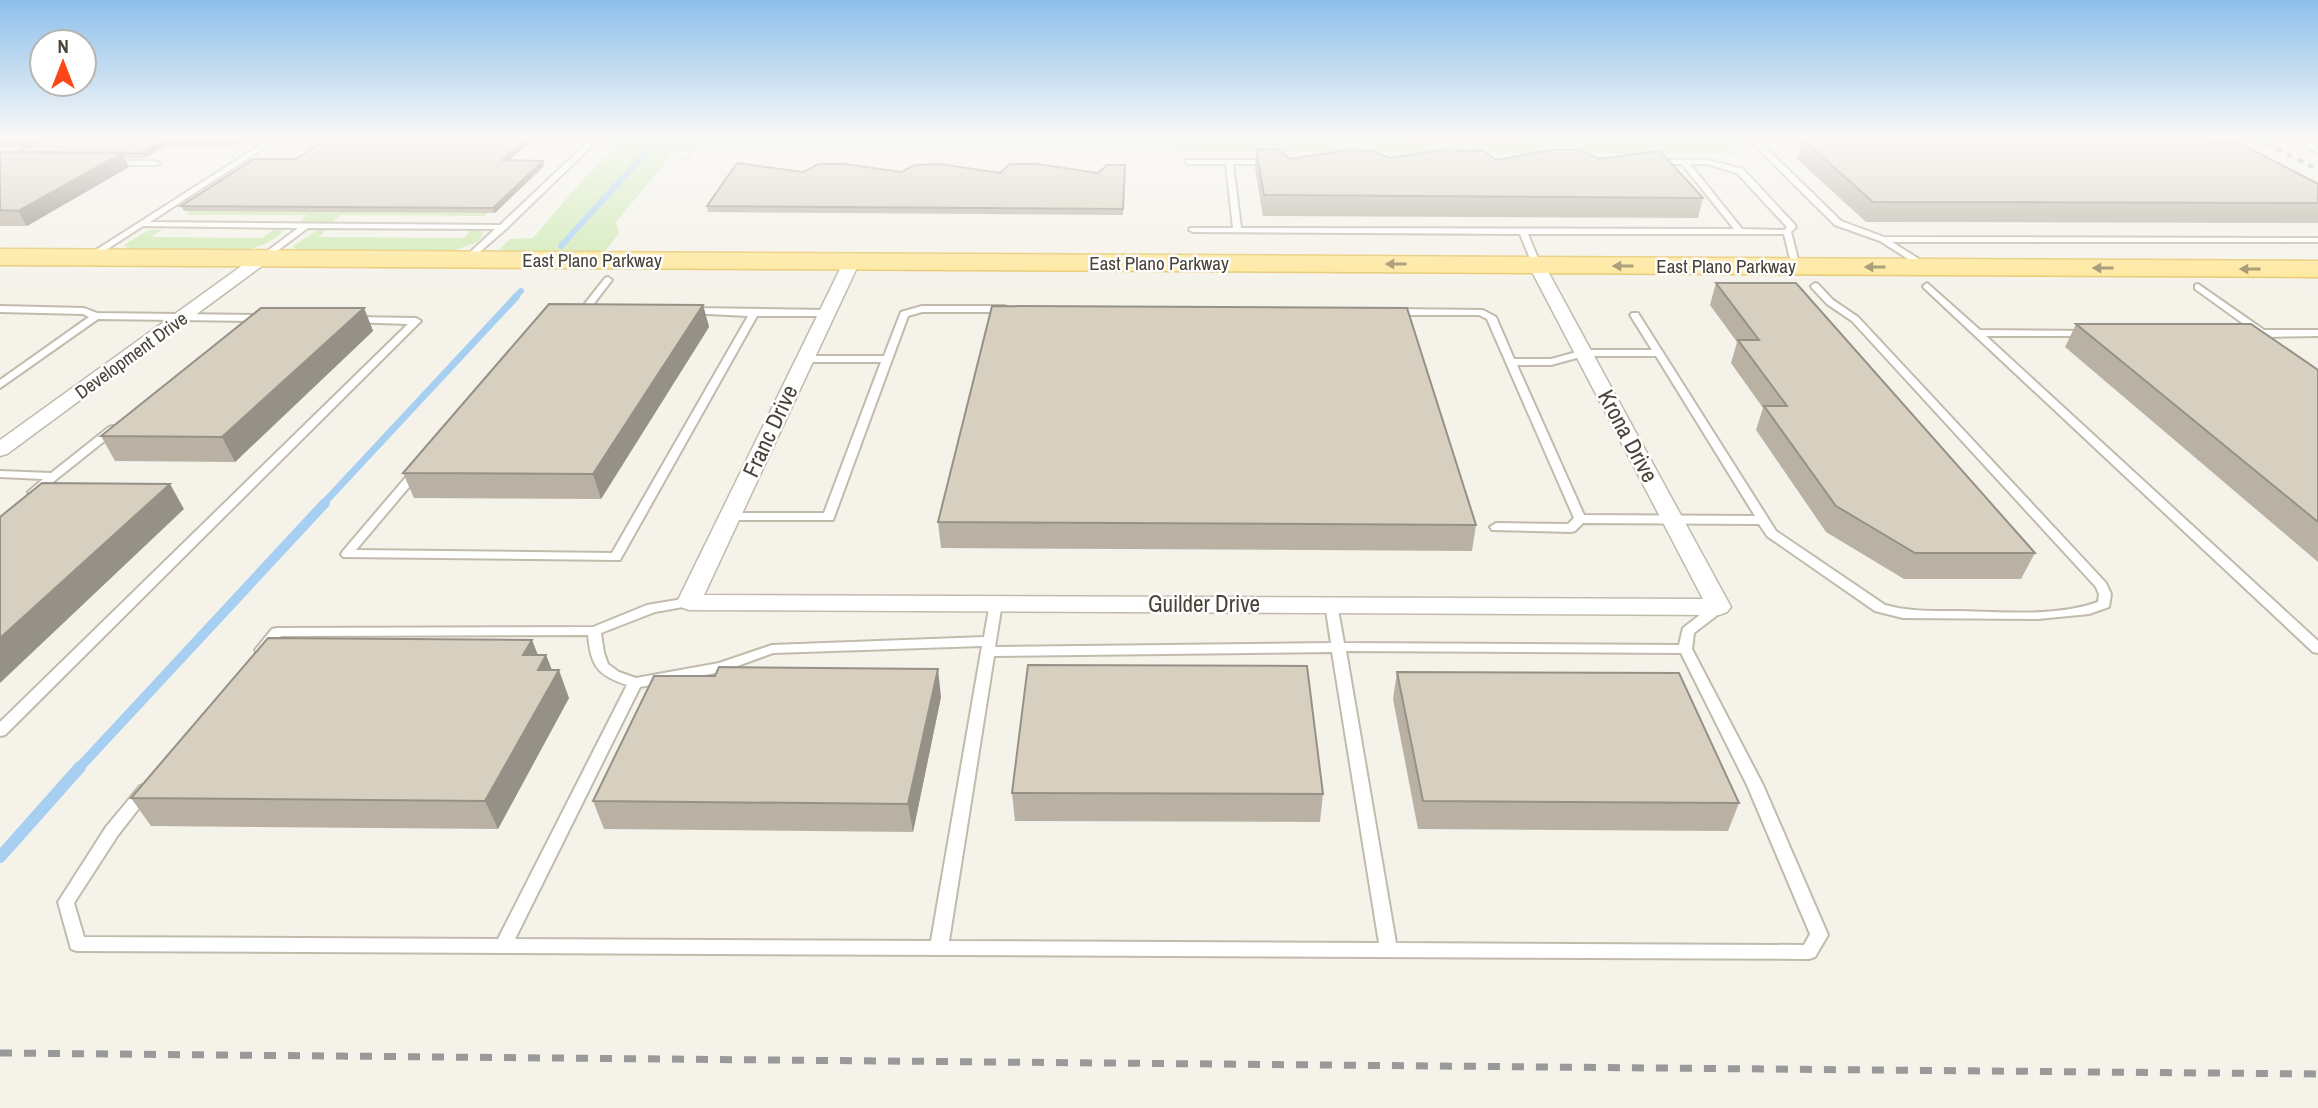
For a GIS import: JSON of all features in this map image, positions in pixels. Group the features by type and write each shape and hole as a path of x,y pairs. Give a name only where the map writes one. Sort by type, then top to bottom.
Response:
{"main road":[{"name":"East Plano Parkway","path":"0,257 467,260 608,280 847,271"},
{"name":"East Plano Parkway","path":"1927,277 2171,268 2318,269"},
{"path":"2171,268 2198,287"},
{"name":"East Plano Parkway","path":"0,278 232,280 536,270 1194,272 1927,277 2198,287 2318,288"}],"street":[{"name":"Development Drive","path":"0,450 260,260"},
{"name":"Franc Drive","path":"689,602 847,271"},
{"name":"Krona Drive","path":"1542,275 1719,607"},
{"name":"Guilder Drive","path":"689,602 1719,607"}],"lane":[{"path":"87,258 197,189"},
{"path":"467,260 543,189"},
{"path":"1232,189 1237,230"},
{"path":"1705,189 1740,232"},
{"path":"1193,230 1787,232 1792,227 1756,189"},
{"path":"1803,189 1838,223 1883,239 2318,240"},
{"path":"140,225 503,227"},
{"path":"260,260 305,226"},
{"path":"1523,231 1542,275"},
{"path":"1635,315 1771,533 1889,612 2065,614 2095,610 2104,604 2102,586 1855,318 1830,302 1806,276 1787,232"},
{"path":"1883,239 1927,277 1977,333 2318,649"},
{"path":"586,308 608,280"},
{"path":"2198,287 2284,348"},
{"path":"563,316 586,308 600,309"},
{"path":"0,309 84,311 96,316 276,318"},
{"path":"730,517 829,517 904,314 922,309 1020,309"},
{"path":"684,311 827,313"},
{"path":"1382,312 1480,312 1491,317 1580,519"},
{"path":"426,460 347,554 616,557 754,313"},
{"path":"0,385 96,316"},
{"path":"238,327 248,318"},
{"path":"0,731 416,321 346,320"},
{"path":"1977,333 2099,333"},
{"path":"2235,333 2318,333"},
{"path":"1511,362 1551,362 1584,353 1659,353"},
{"path":"805,359 887,359"},
{"path":"22,503 119,424"},
{"path":"0,474 54,476"},
{"path":"1496,527 1571,528 1580,519 1763,520"},
{"path":"251,663 277,632 594,631 652,608 689,602"},
{"path":"939,947 996,603"},
{"path":"1331,604 1389,950"},
{"path":"156,778 112,831 66,902 77,944 1808,952 1819,935 1755,785 1685,649 1688,631 1719,607"},
{"path":"594,631 597,658 607,673 635,683 721,667 772,649 1685,649"},
{"path":"504,944 635,683"}],"green space":[{"path":"575,189 644,189 616,222 619,233 605,251 521,253 500,249 510,239 533,238"},
{"path":"191,211 488,213 485,216 341,215 332,222 301,221 307,215 185,215"},
{"path":"163,229 151,237 262,238 273,230 283,231 271,241 254,248 212,254 131,252 124,245 147,231"},
{"path":"326,230 319,237 464,238 471,230 482,231 483,235 477,242 450,252 297,252 293,246 316,231"}],"building":[{"path":"0,189 58,189 18,211 0,210"},
{"path":"208,189 514,189 493,208 181,206"},
{"path":"719,189 1124,189 1123,209 707,206"},
{"path":"1263,189 1694,189 1703,198 1264,195"},
{"path":"1858,189 2318,189 2318,203 1873,202"},
{"path":"1716,283 1796,283 2035,553 1915,553 1836,506 1764,406 1787,406 1738,340 1759,340"},
{"path":"549,304 703,305 593,474 403,473"},
{"path":"992,306 1407,308 1476,525 938,522"},
{"path":"261,308 364,308 222,437 101,436"},
{"path":"2076,324 2251,324 2318,370 2318,522"},
{"path":"42,483 170,484 0,638 0,517"},
{"path":"268,638 532,640 523,655 546,655 538,670 559,670 485,801 131,798"},
{"path":"1028,665 1307,666 1323,794 1012,793"},
{"path":"719,667 938,669 908,804 593,801 654,676 715,676"},
{"path":"1397,672 1679,673 1739,803 1423,801"}],"waterway":[{"path":"561,246 613,189"},
{"path":"514,298 521,291"},
{"path":"323,504 516,297"},
{"path":"78,769 325,503"},
{"path":"0,857 80,767"}],"railway":[{"path":"0,1053 2318,1074"}]}
